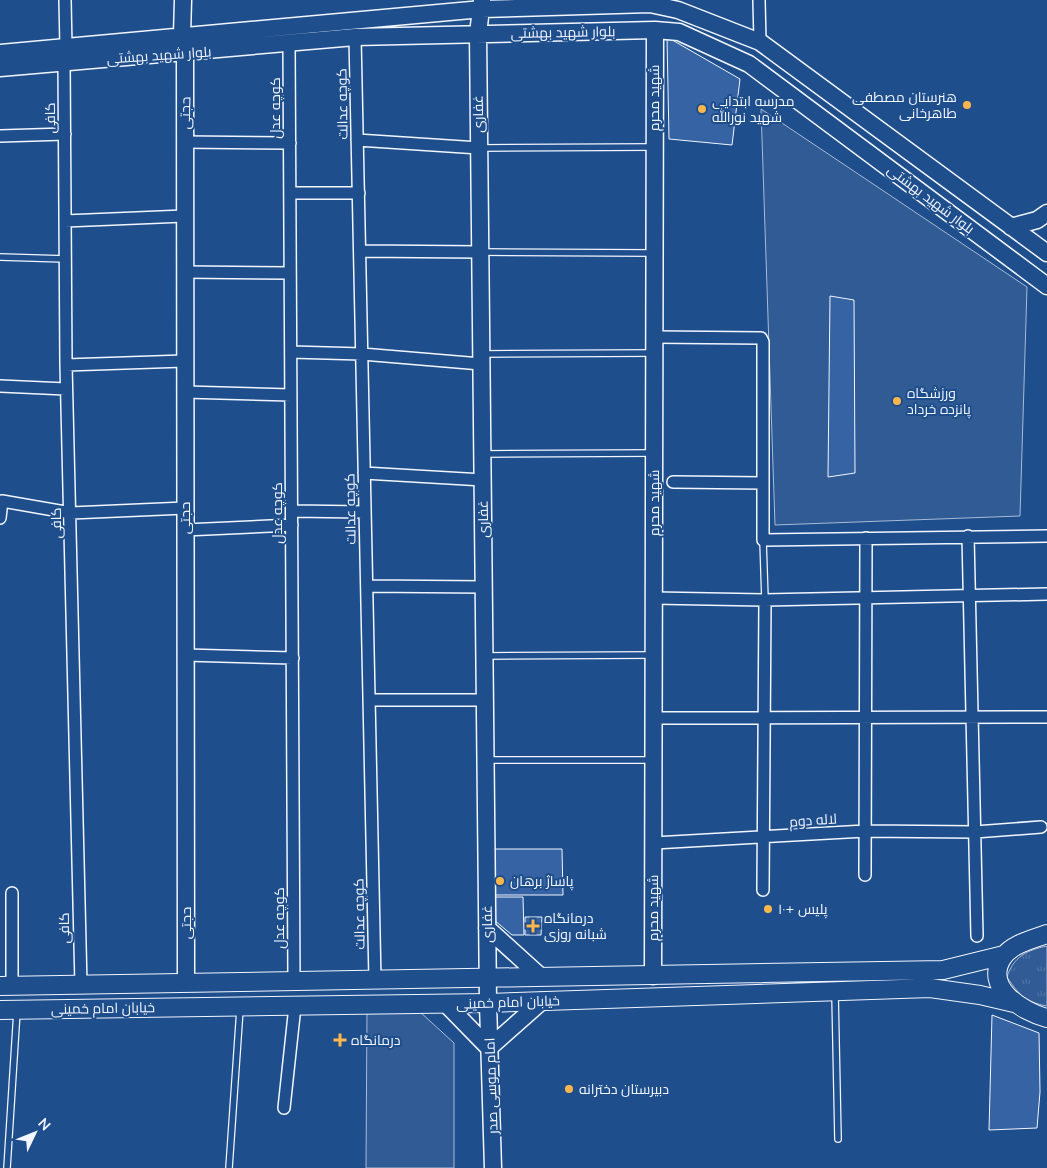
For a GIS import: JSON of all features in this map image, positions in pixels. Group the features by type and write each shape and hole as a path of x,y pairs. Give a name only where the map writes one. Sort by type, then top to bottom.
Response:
{"main road":[{"name":"خیابان امام خمینی","path":"6,986 943,970 1004,955 1022,943 1047,934"},
{"path":"1004,955 998,971 999,983 1014,1003 1031,1014 1047,1018"},
{"name":"خیابان امام خمینی","path":"0,1010 446,1004 930,988 980,994 1014,1003"}],"street":[{"name":"کافی","path":"65,0 66,389 71,513 81,984"},
{"path":"182,35 183,0"},
{"path":"759,0 760,42"},
{"name":"بلوار شهید بهشتی","path":"0,68 65,54 182,35 482,5 650,4 678,10 760,42 1047,253"},
{"name":"غفاری","path":"482,5 478,34 488,1003"},
{"name":"بلوار شهید بهشتی","path":"0,53 185,54 355,37 655,30 678,32 749,64 1047,286"},
{"name":"شهید محرم","path":"653,976 655,30"},
{"name":"کوچه عدالت","path":"355,37 375,980"},
{"name":"کوچه عدل","path":"289,44 294,981"},
{"name":"حجتی","path":"185,54 186,982"},
{"path":"0,136 65,134"},
{"path":"358,140 479,148"},
{"path":"184,142 290,143"},
{"path":"290,193 359,193"},
{"path":"1011,227 1038,220 1047,213"},
{"path":"65,222 184,216"},
{"path":"360,251 480,252"},
{"path":"185,272 290,273"},
{"path":"654,345 761,338 763,342 763,540 1047,536"},
{"path":"291,352 481,359"},
{"path":"66,365 184,361"},
{"path":"0,386 66,389"},
{"path":"185,392 291,395"},
{"path":"364,473 482,480"},
{"path":"673,482 763,482"},
{"path":"0,518 2,501 71,513 185,508"},
{"path":"292,511 365,512"},
{"path":"185,530 292,525"},
{"path":"968,536 977,936"},
{"path":"865,875 866,538"},
{"path":"367,586 484,588"},
{"path":"654,598 765,600 1047,594"},
{"path":"763,890 765,600"},
{"path":"185,655 292,658"},
{"path":"369,700 485,700"},
{"path":"654,718 1047,717"},
{"name":"لاله دوم","path":"654,844 866,831 975,832 1041,827"},
{"path":"6,986 12,892"},
{"path":"487,928 540,976"},
{"path":"446,1004 489,1048 542,1001"},
{"name":"امام موسی صدر","path":"488,1003 493,1168"},
{"path":"284,1108 295,1006"}],"lane":[{"path":"479,148 654,147"},
{"path":"480,252 654,253"},
{"path":"0,257 66,259"},
{"path":"481,359 654,345"},
{"path":"482,454 654,453"},
{"path":"763,540 765,600"},
{"path":"484,656 654,655"},
{"path":"486,760 654,760"},
{"path":"835,991 838,1139"},
{"path":"229,1168 240,1007"},
{"path":"7,1168 18,1009"}],"green space":[{"path":"1047,946 1047,1006 1023,997 1007,977 1017,959 1027,952"}],"shaded area":[{"name":"ورزشگاه پانزده خرداد","path":"761,109 1027,287 1020,516 775,525"},
{"path":"367,1008 419,1011 454,1043 454,1168 366,1168"}],"building":[{"name":"مدرسه ابتدایی شهید نورالله","path":"667,37 740,79 732,145 669,139"},
{"path":"830,296 854,300 855,473 828,477"},
{"path":"494,849 562,849 563,895 494,895"},
{"path":"494,897 523,897 524,935 512,935 494,920"},
{"name":"درمانگاه شبانه روزی","path":"525,917 542,917 541,935 525,935"},
{"path":"992,1015 1039,1033 1040,1092 1037,1128 989,1130"}],"place":[{"name":"هنرستان مصطفی طاهرخانی","path":"967,105"},
{"name":"مدرسه ابتدایی شهید نورالله","path":"702,109"},
{"name":"ورزشگاه پانزده خرداد","path":"897,401"},
{"name":"پاساژ برهان","path":"500,881"},
{"name":"پلیس +۱۰","path":"768,909"},
{"name":"درمانگاه شبانه روزی","path":"533,926"},
{"name":"درمانگاه","path":"340,1040"},
{"name":"دبیرستان دخترانه","path":"569,1089"}]}
